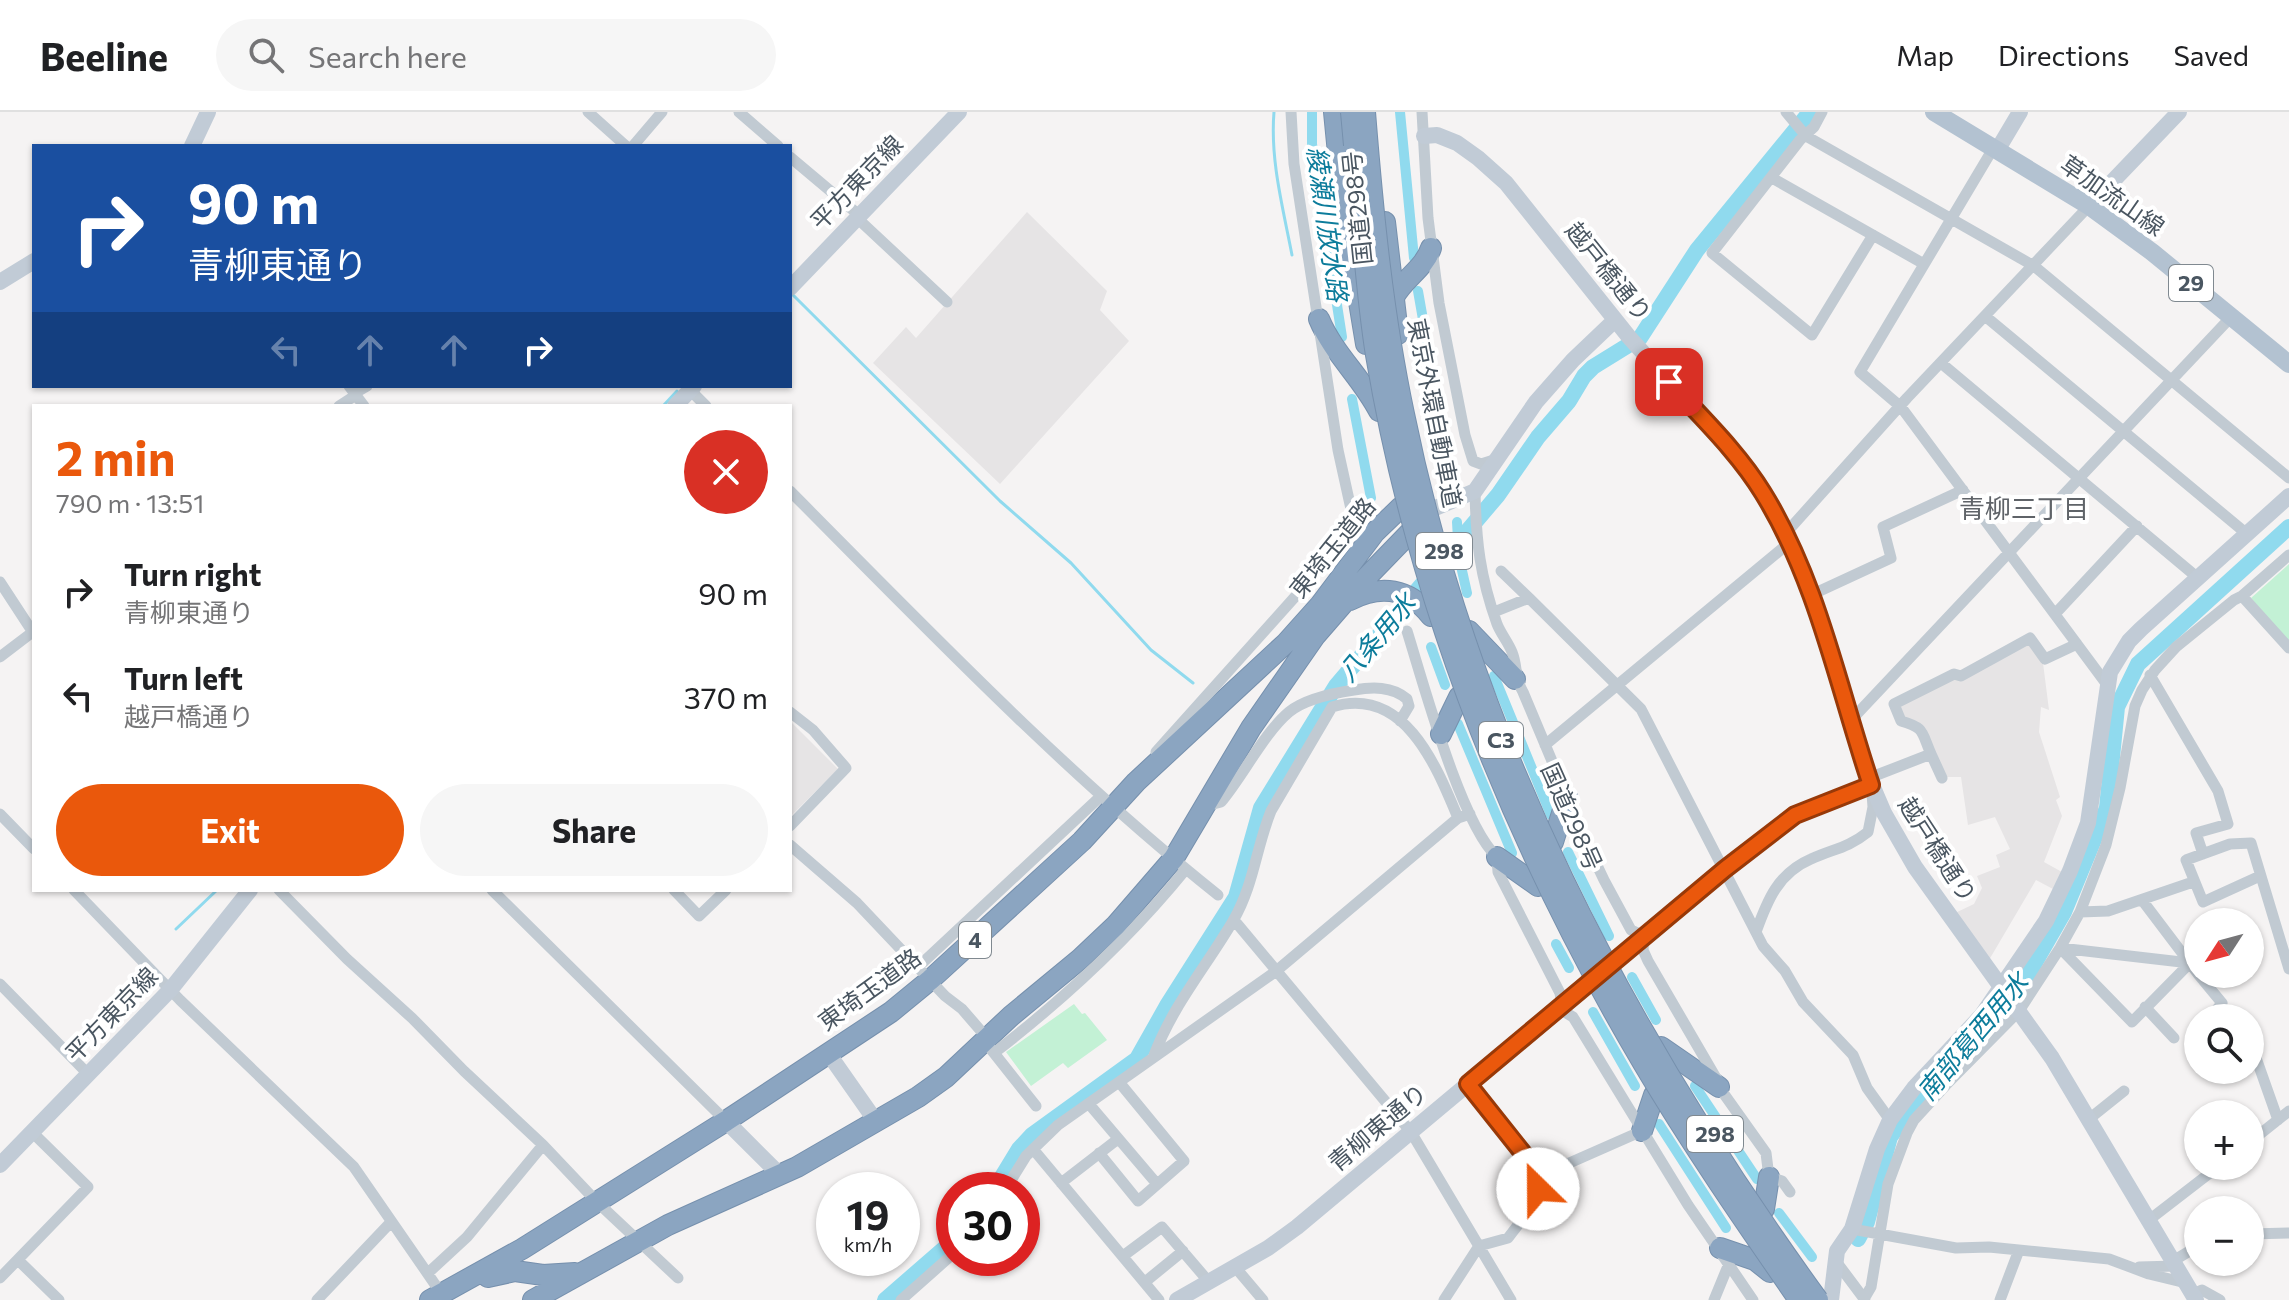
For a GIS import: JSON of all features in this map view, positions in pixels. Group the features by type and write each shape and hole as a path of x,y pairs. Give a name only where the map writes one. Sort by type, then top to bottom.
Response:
{"highway":[{"name":"国道298号","path":"1337,112 1341,178 1360,312 1379,411 1431,616 1459,697 1494,788 1538,886 1589,983 1654,1095 1790,1300"},
{"name":"東京外環自動車道","path":"1351,112 1366,279 1390,424 1435,603 1471,707 1543,876 1615,1014 1688,1136 1799,1300"},
{"name":"東京外環自動車道","path":"1365,112 1377,242 1403,412 1444,575 1486,702 1550,853 1621,994 1716,1151 1818,1300"},
{"name":"国道298号","path":"1375,112 1394,297 1408,397 1433,509 1469,631 1502,724 1553,842 1613,962 1661,1047 1764,1209 1829,1300"},
{"path":"1394,297 1421,267 1431,248"},
{"path":"1319,319 1326,335 1369,392 1379,411"},
{"name":"東埼玉道路","path":"439,1298 726,1121 891,1012 924,974 1082,841 1107,802 1136,782 1286,643 1320,605 1375,532 1401,507 1433,509"},
{"name":"東埼玉道路","path":"533,1300 638,1241 832,1148 918,1097 988,1044 1180,864 1206,806 1251,728 1292,668 1342,605 1433,509"},
{"path":"1342,605 1362,594 1386,589 1410,596 1431,616"},
{"path":"1469,631 1515,679"},
{"path":"1441,734 1459,697"},
{"path":"1553,842 1567,797"},
{"path":"1497,857 1538,886"},
{"path":"1661,1047 1719,1087"},
{"path":"1642,1131 1654,1095"},
{"path":"1764,1209 1769,1177"},
{"path":"1724,1257 1755,1260 1770,1272"},
{"path":"439,1298 495,1273 555,1276 582,1271"}],"main road":[{"name":"草加流山線","path":"1934,112 2089,206 2289,364"}],"street":[{"path":"193,144 208,112"},
{"path":"588,112 624,144"},
{"path":"635,144 662,112"},
{"path":"739,112 776,144"},
{"name":"平方東京線","path":"792,286 959,112"},
{"path":"1136,782 1170,735 1350,535 1353,518 1338,450 1294,164 1291,112"},
{"path":"1422,112 1431,248 1446,346 1469,455 1481,464 1499,458"},
{"path":"1786,112 1806,136 2034,266 2289,478"},
{"path":"1822,112 1712,253 1812,335 1873,235"},
{"path":"2020,112 1951,217 1860,372 1901,407 2108,686"},
{"path":"1545,745 1618,687 1787,539 1941,363 2179,112"},
{"name":"越戸橋通り","path":"1424,136 1437,135 1457,143 1506,183 1629,337 1742,464 1762,491 1811,595 1870,781 1907,855 2003,989 2089,1119 2192,1292"},
{"path":"792,159 947,302"},
{"path":"1772,178 1924,264"},
{"path":"0,282 32,262"},
{"path":"1985,316 2247,534"},
{"path":"1849,718 1855,716 1931,638 2078,477 2232,316"},
{"path":"1433,509 1475,491 1556,377 1615,320"},
{"path":"1941,363 2198,578"},
{"path":"688,389 704,404"},
{"path":"1811,595 1891,558 1883,527 1963,490"},
{"path":"1475,491 1477,551 1484,584 1514,659 1515,679 1586,842 1625,921 1635,933 1644,936 1643,950 1648,961 1719,1087 1766,1153 1769,1177 1782,1181 1790,1192"},
{"path":"792,493 1107,802 1218,895"},
{"path":"1829,1300 1837,1251 1852,1229 1877,1149 1890,1120 1914,1088 2003,989 2046,921 2080,848 2091,803 2110,672 2129,641 2289,496"},
{"path":"2055,614 2137,526"},
{"path":"1835,1259 1864,1300 1871,1287 1888,1184 1914,1120 2017,1010 2060,948 2080,912 2106,845 2135,706 2150,675 2176,647 2289,555"},
{"path":"1501,571 1641,709 1763,946 1785,971 1803,1002 1853,1055 1867,1088 1890,1120"},
{"path":"0,582 32,629"},
{"path":"2242,596 2289,648"},
{"path":"1494,612 1529,598"},
{"path":"1407,631 1464,816"},
{"path":"0,657 32,633"},
{"path":"1942,778 1920,730 1914,723 1901,721 1894,704 1954,674 1961,676 2030,638 2045,659 2077,644"},
{"path":"2150,675 2218,791 2228,824 2196,833 2203,854"},
{"path":"1206,806 1221,802 1281,720 1299,706 1350,690 1381,688 1407,699 1409,706 1400,721"},
{"path":"1152,1058 1169,1018 1234,920 1256,867 1271,811 1332,707 1356,702 1379,707 1400,721 1431,758 1464,816 1497,857 1498,872 1560,993 1561,1000 1555,1011 1563,1011 1573,1017 1711,1240 1753,1300"},
{"path":"792,714 813,730 846,768 792,824"},
{"path":"1756,932 1770,894 1782,881 1811,858 1844,849 1868,832 1873,807 1870,781 1931,754"},
{"name":"青柳東通り","path":"1177,1300 1290,1233 1644,936 1795,815 1870,781"},
{"path":"0,814 32,847"},
{"path":"1017,1172 1033,1149 1058,1125 1275,972 1464,816"},
{"path":"2260,876 2203,902 2186,860 2230,844 2251,843 2289,969"},
{"path":"792,847 857,903 952,1003 962,1009 1036,1106"},
{"path":"2080,912 2108,911 2193,882"},
{"path":"76,892 354,1167 428,1273 439,1298"},
{"name":"平方東京線","path":"0,1165 171,989 248,892"},
{"path":"281,892 678,1278"},
{"path":"494,892 780,1175"},
{"path":"676,892 699,916 724,892"},
{"path":"2142,900 2184,955"},
{"path":"1234,920 1411,1132 1511,1300"},
{"path":"2060,948 2184,962"},
{"path":"2060,948 2132,1022 2184,969"},
{"path":"0,984 88,1074"},
{"path":"2210,988 2221,1004"},
{"path":"2145,1007 2174,1038"},
{"path":"828,1053 875,1120"},
{"path":"2264,1080 2278,1120"},
{"path":"1099,1153 1138,1201 1184,1161 1119,1082"},
{"path":"1468,1084 1530,1162 1538,1189"},
{"path":"2089,1119 2124,1091"},
{"path":"1089,1104 1157,1184"},
{"path":"2264,1131 2289,1111"},
{"path":"1444,1300 1479,1246 1508,1238 1534,1204 1538,1189 1558,1168 1642,1131"},
{"path":"0,1278 88,1187 32,1132"},
{"path":"1061,1183 1118,1139"},
{"path":"428,1273 467,1237 543,1145"},
{"path":"1033,1149 1159,1300"},
{"path":"2149,1220 2201,1180"},
{"path":"317,1300 391,1222"},
{"path":"1123,1256 1162,1227 1209,1282"},
{"path":"1852,1229 1956,1248 1976,1246 2109,1259 2192,1292 2202,1290 2220,1300"},
{"path":"2264,1234 2289,1233"},
{"path":"2000,1300 2019,1250"},
{"path":"1145,1282 1183,1251"},
{"path":"2135,1267 2175,1263 2184,1256"},
{"path":"1714,1300 1724,1257"},
{"path":"18,1260 59,1300"},
{"path":"1235,1267 1263,1300"},
{"path":"901,1300 936,1269"}],"shaded area":[{"path":"1027,212 1107,291 1100,310 1129,341 1000,484 873,363 906,327 916,338"},
{"path":"2029,642 2043,663 2049,710 2041,707 2039,732 2060,797 2056,800 2062,816 2044,862 2062,872 2053,889 2036,880 1989,960 1955,913 1974,904 1982,888 1977,876 2000,867 1996,855 2010,849 1995,817 1968,825 1961,777 1944,777 1924,731 1903,719 1898,705"},
{"path":"792,723 838,769 792,815"}],"green space":[{"path":"2289,564 2289,644 2251,598"},
{"path":"1074,1004 1107,1040 1068,1068 1063,1063 1031,1086 1006,1052"}],"waterway":[{"path":"1274,112 1276,166 1292,255"},
{"name":"綾瀬川放水路","path":"1312,112 1312,144 1342,337"},
{"name":"綾瀬川放水路","path":"1400,112 1414,258"},
{"name":"八条用水","path":"1005,1172 1032,1135 1137,1059 1236,897 1261,808 1336,686 1498,495 1538,437 1569,401 1584,376 1640,338 1697,250 1810,112"},
{"name":"綾瀬川放水路","path":"1418,291 1448,462"},
{"path":"792,294 1000,501 1071,563 1151,650 1193,683"},
{"path":"665,404 677,391"},
{"name":"綾瀬川放水路","path":"1352,399 1371,498"},
{"name":"綾瀬川放水路","path":"1457,522 1459,557 1467,593"},
{"name":"南部葛西用水","path":"1858,1239 1867,1222 1890,1137 1938,1074 2018,992 2064,912 2107,808 2117,707 2138,664 2289,527"},
{"name":"綾瀬川放水路","path":"1431,647 1445,685"},
{"name":"綾瀬川放水路","path":"1494,676 1551,815"},
{"name":"綾瀬川放水路","path":"1458,724 1512,853"},
{"name":"綾瀬川放水路","path":"1568,852 1609,936"},
{"path":"176,929 215,892"},
{"name":"綾瀬川放水路","path":"1556,944 1569,968"},
{"name":"綾瀬川放水路","path":"1632,977 1656,1020"},
{"name":"綾瀬川放水路","path":"1593,1012 1635,1086"},
{"name":"綾瀬川放水路","path":"1695,1086 1757,1179"},
{"name":"綾瀬川放水路","path":"1659,1124 1726,1228"},
{"name":"綾瀬川放水路","path":"1779,1213 1812,1257"},
{"name":"八条用水","path":"885,1300 936,1256"}],"district":[{"name":"青柳三丁目","path":"2024,509"}],"route":[{"path":"1538,1189 1530,1162 1468,1084 1725,869 1795,815 1871,785 1820,620 1774,512 1742,464 1669,382"}]}
